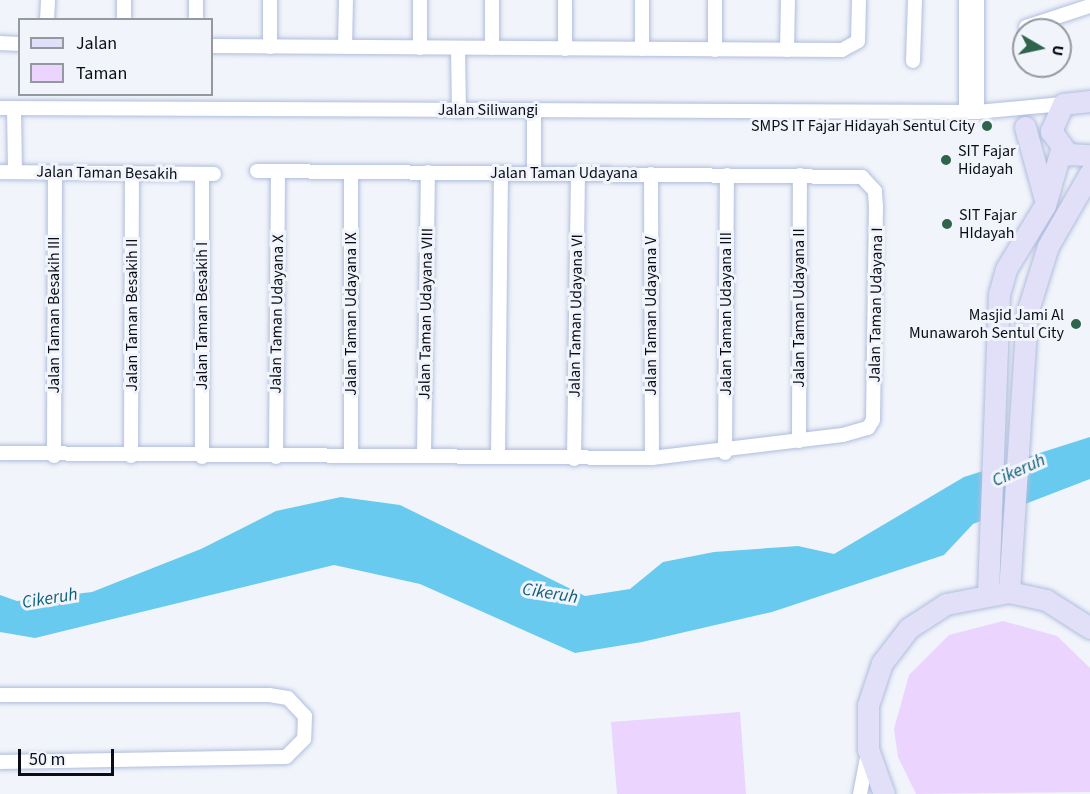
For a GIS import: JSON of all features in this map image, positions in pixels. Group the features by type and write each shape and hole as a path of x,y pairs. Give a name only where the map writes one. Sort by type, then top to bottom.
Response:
{"main road":[{"path":"988,593 999,294 1016,249 1045,205 1057,144 1052,123 1080,99"},
{"path":"1025,127 1042,174 1045,205"},
{"path":"1057,144 1090,155"},
{"path":"1009,592 1022,338 1033,289 1048,246 1090,173"},
{"path":"884,794 868,749 868,705 882,663 918,622 945,604 988,593 1009,592 1046,600 1090,628"}],"street":[{"path":"47,18 48,0"},
{"path":"124,0 124,18"},
{"path":"196,0 196,18"},
{"path":"270,0 270,47"},
{"path":"345,47 346,0"},
{"path":"420,0 420,48"},
{"path":"492,0 492,48"},
{"path":"565,49 566,0"},
{"path":"642,0 642,50"},
{"path":"715,0 716,50"},
{"path":"787,50 788,0"},
{"path":"213,46 642,50 787,50 854,47 859,0"},
{"path":"913,62 915,0"},
{"path":"1066,0 1070,14"},
{"path":"971,3 971,112"},
{"path":"1056,18 1090,6"},
{"path":"0,43 18,44"},
{"path":"458,48 459,111"},
{"name":"Jalan Siliwangi","path":"7,108 971,112 1003,110 1080,99"},
{"path":"7,108 15,172"},
{"path":"534,110 534,173"},
{"path":"1003,110 1025,127 1057,144"},
{"name":"Jalan Taman Udayana","path":"258,171 800,175 870,181"},
{"name":"Jalan Taman Udayana X","path":"276,457 278,171"},
{"name":"Jalan Taman Besakih","path":"0,172 208,174"},
{"name":"Jalan Taman Udayana IX","path":"351,172 351,456"},
{"name":"Jalan Taman Udayana VIII","path":"424,455 428,172"},
{"name":"Jalan Taman Besakih III","path":"54,456 55,173"},
{"name":"Jalan Taman Besakih II","path":"131,456 132,173"},
{"path":"498,457 501,173"},
{"name":"Jalan Taman Udayana VI","path":"574,459 578,173"},
{"name":"Jalan Taman Besakih I","path":"202,457 208,174"},
{"name":"Jalan Taman Udayana V","path":"651,174 652,458"},
{"name":"Jalan Taman Udayana III","path":"725,453 727,175"},
{"name":"Jalan Taman Udayana II","path":"799,441 800,175"},
{"name":"Jalan Taman Udayana I","path":"799,441 868,428 875,409 876,207 870,181"},
{"path":"0,453 54,456 424,455 574,459 652,458 725,453 799,441"},
{"path":"0,696 269,695 288,698 305,716 300,746 286,757 0,762"},
{"path":"860,794 868,749"}],"green space":[{"path":"1003,621 1057,636 1090,668 1090,792 916,794 898,757 894,729 909,675 949,635"},
{"path":"740,712 746,794 617,794 611,722"}],"water":[{"name":"Cikeruh","path":"1090,437 1090,479 973,524 944,555 772,612 642,642 575,653 420,584 334,565 35,638 0,632 0,595 17,601 92,592 201,549 276,511 341,497 400,505 585,596 630,589 663,562 714,552 798,546 834,554 964,477"}],"place":[{"name":"SMPS IT Fajar Hidayah Sentul City","path":"987,126"},
{"name":"SIT Fajar Hidayah","path":"946,160"},
{"name":"SIT Fajar HIdayah","path":"947,224"},
{"name":"Masjid Jami Al Munawaroh Sentul City","path":"1076,324"}]}
